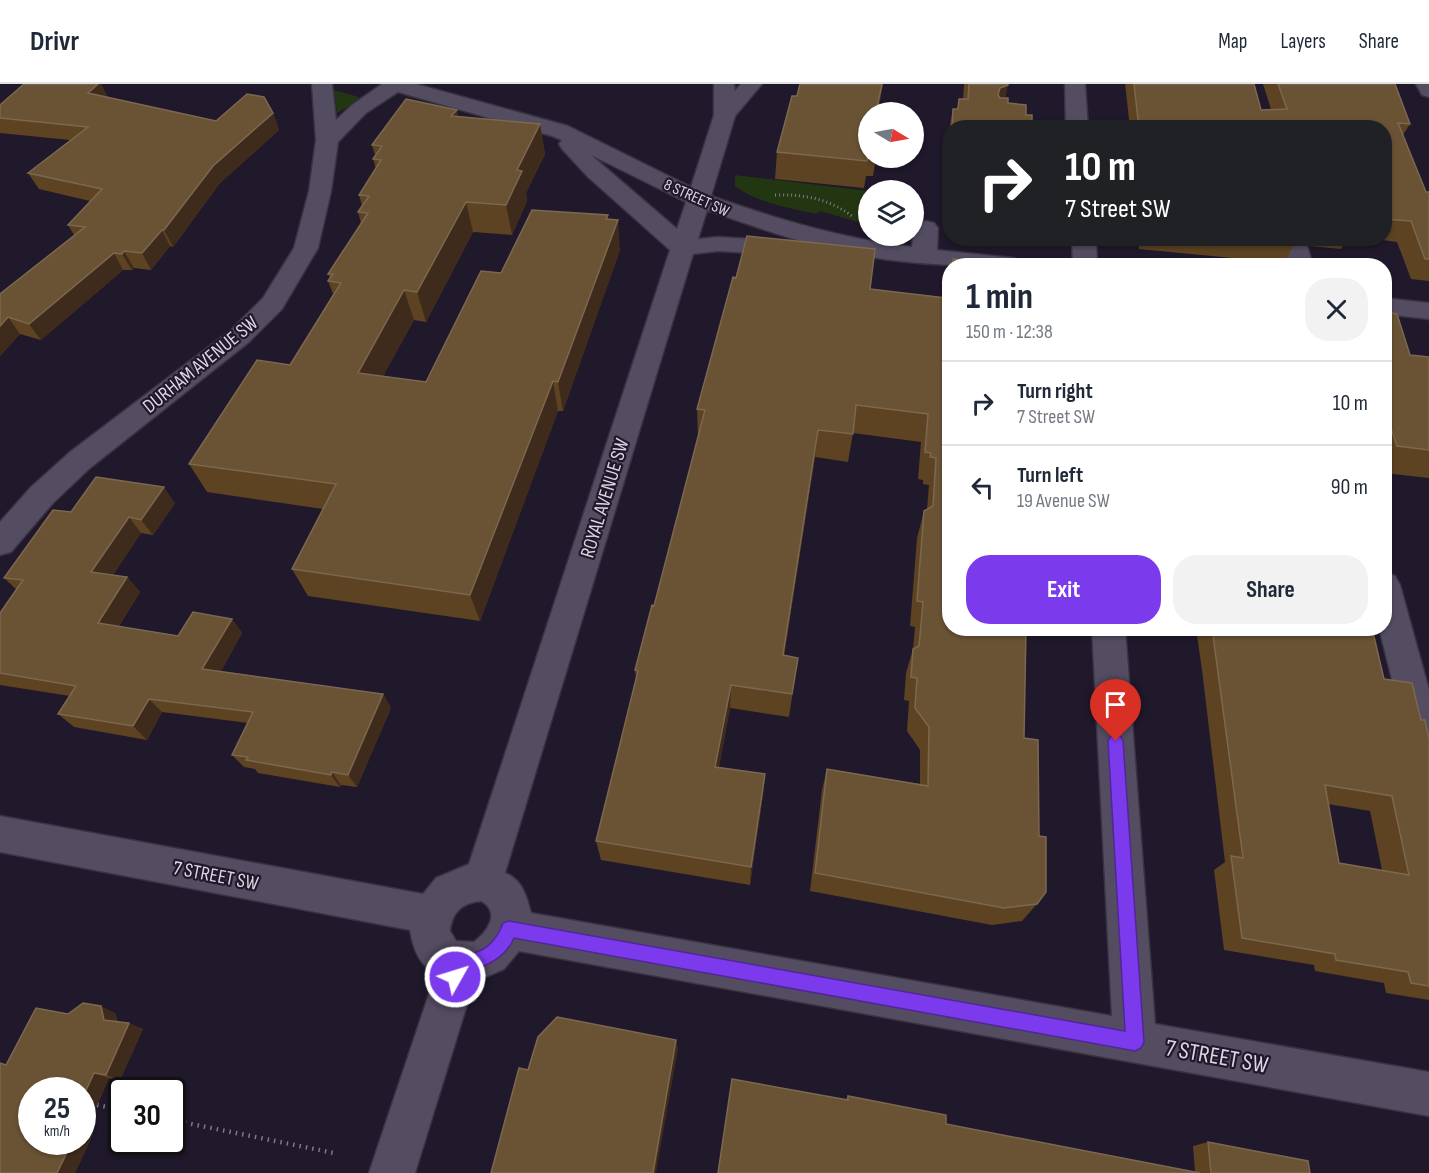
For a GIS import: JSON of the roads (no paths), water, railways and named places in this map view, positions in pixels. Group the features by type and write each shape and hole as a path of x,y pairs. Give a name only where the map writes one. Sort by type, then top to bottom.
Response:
{"street":[{"name":"DURHAM AVENUE SW","path":"0,543 42,495 80,460 240,336 273,303 306,248 320,191 327,140 322,84"},
{"path":"327,140 359,109 395,84"},
{"name":"8 STREET SW","path":"395,84 560,131 697,199 765,223 865,249 948,258"},
{"name":"ROYAL AVENUE SW","path":"483,882 725,115 724,84"},
{"name":"ROYAL AVENUE SW","path":"725,115 752,84"},
{"path":"1075,84 1077,120"},
{"path":"1426,84 1429,91"},
{"path":"560,131 584,163 662,226 682,248 718,244 807,250 865,249"},
{"path":"924,255 926,228"},
{"path":"1392,307 1429,311"},
{"path":"1392,615 1429,755"},
{"path":"1109,636 1135,1042"},
{"name":"7 STREET SW","path":"0,834 432,915"},
{"path":"483,882 499,889 510,904 512,918 506,939 495,951 476,961 460,962 446,957 436,947 430,929 432,915 437,904 447,892 466,883 483,882"},
{"name":"7 STREET SW","path":"509,929 1429,1094"},
{"path":"392,1173 460,962"}]}
